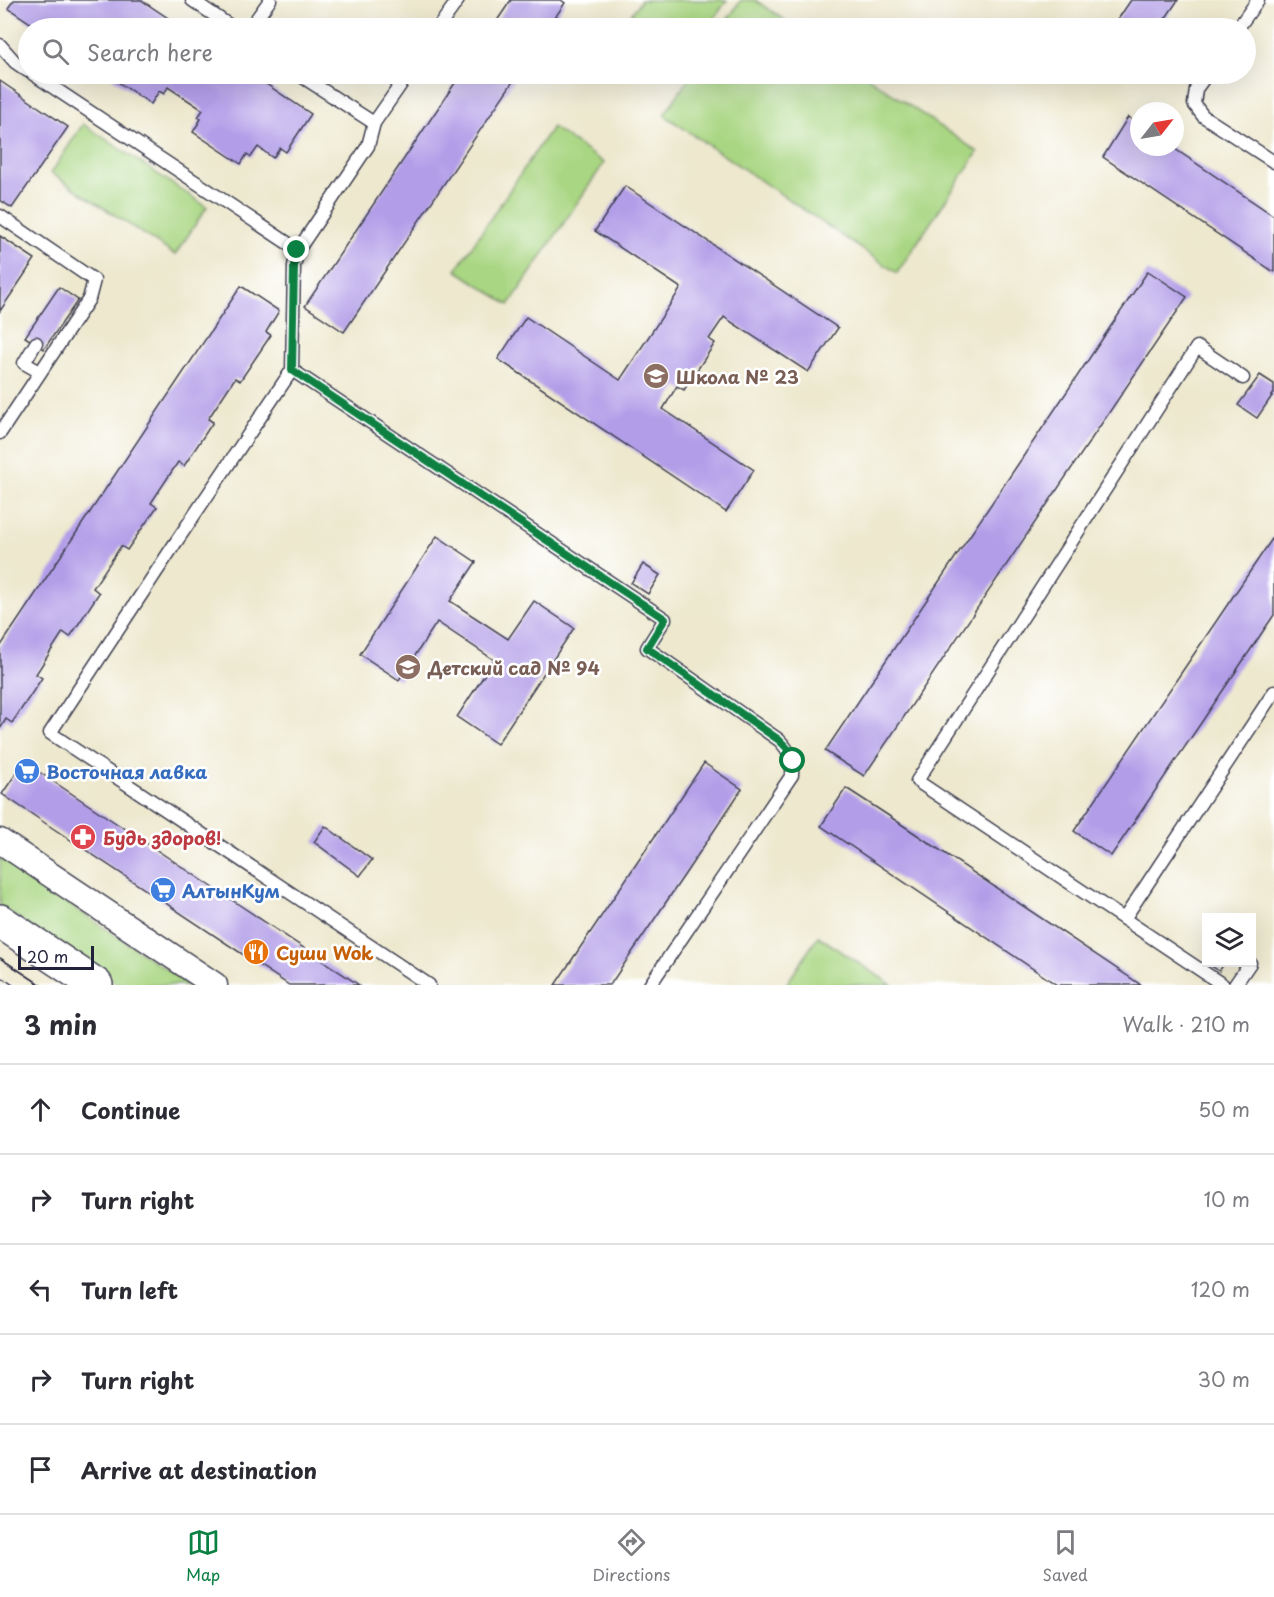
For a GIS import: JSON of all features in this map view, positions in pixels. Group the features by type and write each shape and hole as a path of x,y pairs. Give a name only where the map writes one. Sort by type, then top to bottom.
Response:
{"main road":[{"path":"0,921 96,985"}],"street":[{"path":"0,841 215,985"}],"lane":[{"path":"192,0 218,18"},
{"path":"257,18 270,0"},
{"path":"445,18 458,0"},
{"path":"1245,18 1258,0"},
{"path":"0,45 18,64"},
{"path":"48,84 297,250"},
{"path":"314,84 374,123"},
{"path":"401,84 374,123 368,147 297,250 294,266 292,370 50,733 429,985"},
{"path":"1200,84 1196,89 1194,104 1203,116 1274,162"},
{"path":"0,216 94,280 89,299 0,433"},
{"path":"36,344 24,363 40,372"},
{"path":"1223,985 917,781 1197,347 1243,378"},
{"path":"292,370 665,619 647,648 779,740 787,748 793,761 792,775 650,985"},
{"path":"1124,920 1274,692"},
{"path":"1234,985 1247,967"}],"green space":[{"path":"641,0 727,0 715,18 629,18"},
{"path":"741,0 755,0 782,18 729,18"},
{"path":"685,84 878,84 978,152 897,273 664,115"},
{"path":"83,124 207,207 175,255 51,173"},
{"path":"552,127 604,163 509,305 456,270"},
{"path":"0,858 190,985 119,985 0,906"},
{"path":"818,936 892,985 786,985"}],"building":[{"path":"14,0 141,0 168,18 23,18 8,8"},
{"path":"511,0 561,0 565,3 555,18 499,18"},
{"path":"1131,0 1178,0 1166,18 1119,18"},
{"path":"0,81 68,127 12,208 0,200"},
{"path":"121,84 266,84 311,114 286,152 280,148 273,158 258,147 251,157 247,154 241,164 193,132 201,119 198,117 203,110 168,87 164,94 159,91 151,104"},
{"path":"454,84 511,84 344,332 305,306"},
{"path":"1128,117 1130,118 1130,156 1184,155 1274,216 1274,272 1103,157"},
{"path":"625,186 838,328 808,372 724,317 709,339 715,343 684,390 677,386 663,409 754,470 726,512 498,359 526,317 620,380 681,288 595,231"},
{"path":"0,236 35,259 0,311"},
{"path":"1148,271 1187,297 864,776 825,751"},
{"path":"241,286 279,311 266,332 271,335 240,381 235,378 208,419 213,422 184,466 178,462 151,503 157,507 127,550 121,546 93,588 99,593 70,637 63,632 36,674 42,678 12,723 6,719 0,729 0,647"},
{"path":"59,287 78,300 44,349 25,337"},
{"path":"1260,375 1274,384 1274,393 1257,418 1238,405"},
{"path":"437,536 476,562 450,601 508,639 534,601 574,628 497,744 457,717 494,660 437,622 399,680 360,654"},
{"path":"1274,536 1274,615 1111,856 1074,831"},
{"path":"643,564 660,575 648,594 631,583"},
{"path":"24,762 359,985 289,985 48,825 2,794"},
{"path":"704,763 742,789 683,877 610,985 555,985"},
{"path":"846,788 1141,985 1057,985 821,826"},
{"path":"325,826 372,860 360,876 314,842"}],"tram line":[{"path":"0,958 41,985"},
{"path":"0,976 13,985"}],"place":[{"name":"Школа № 23","path":"656,376"},
{"name":"Детский сад № 94","path":"408,667"},
{"name":"Восточная лавка","path":"27,771"},
{"name":"Будь здоров!","path":"83,837"},
{"name":"АлтынКум","path":"163,890"},
{"name":"Суши Wok","path":"256,952"}],"route":[{"path":"297,250 294,266 292,370 665,619 647,648 779,740 787,748 793,761"}]}
